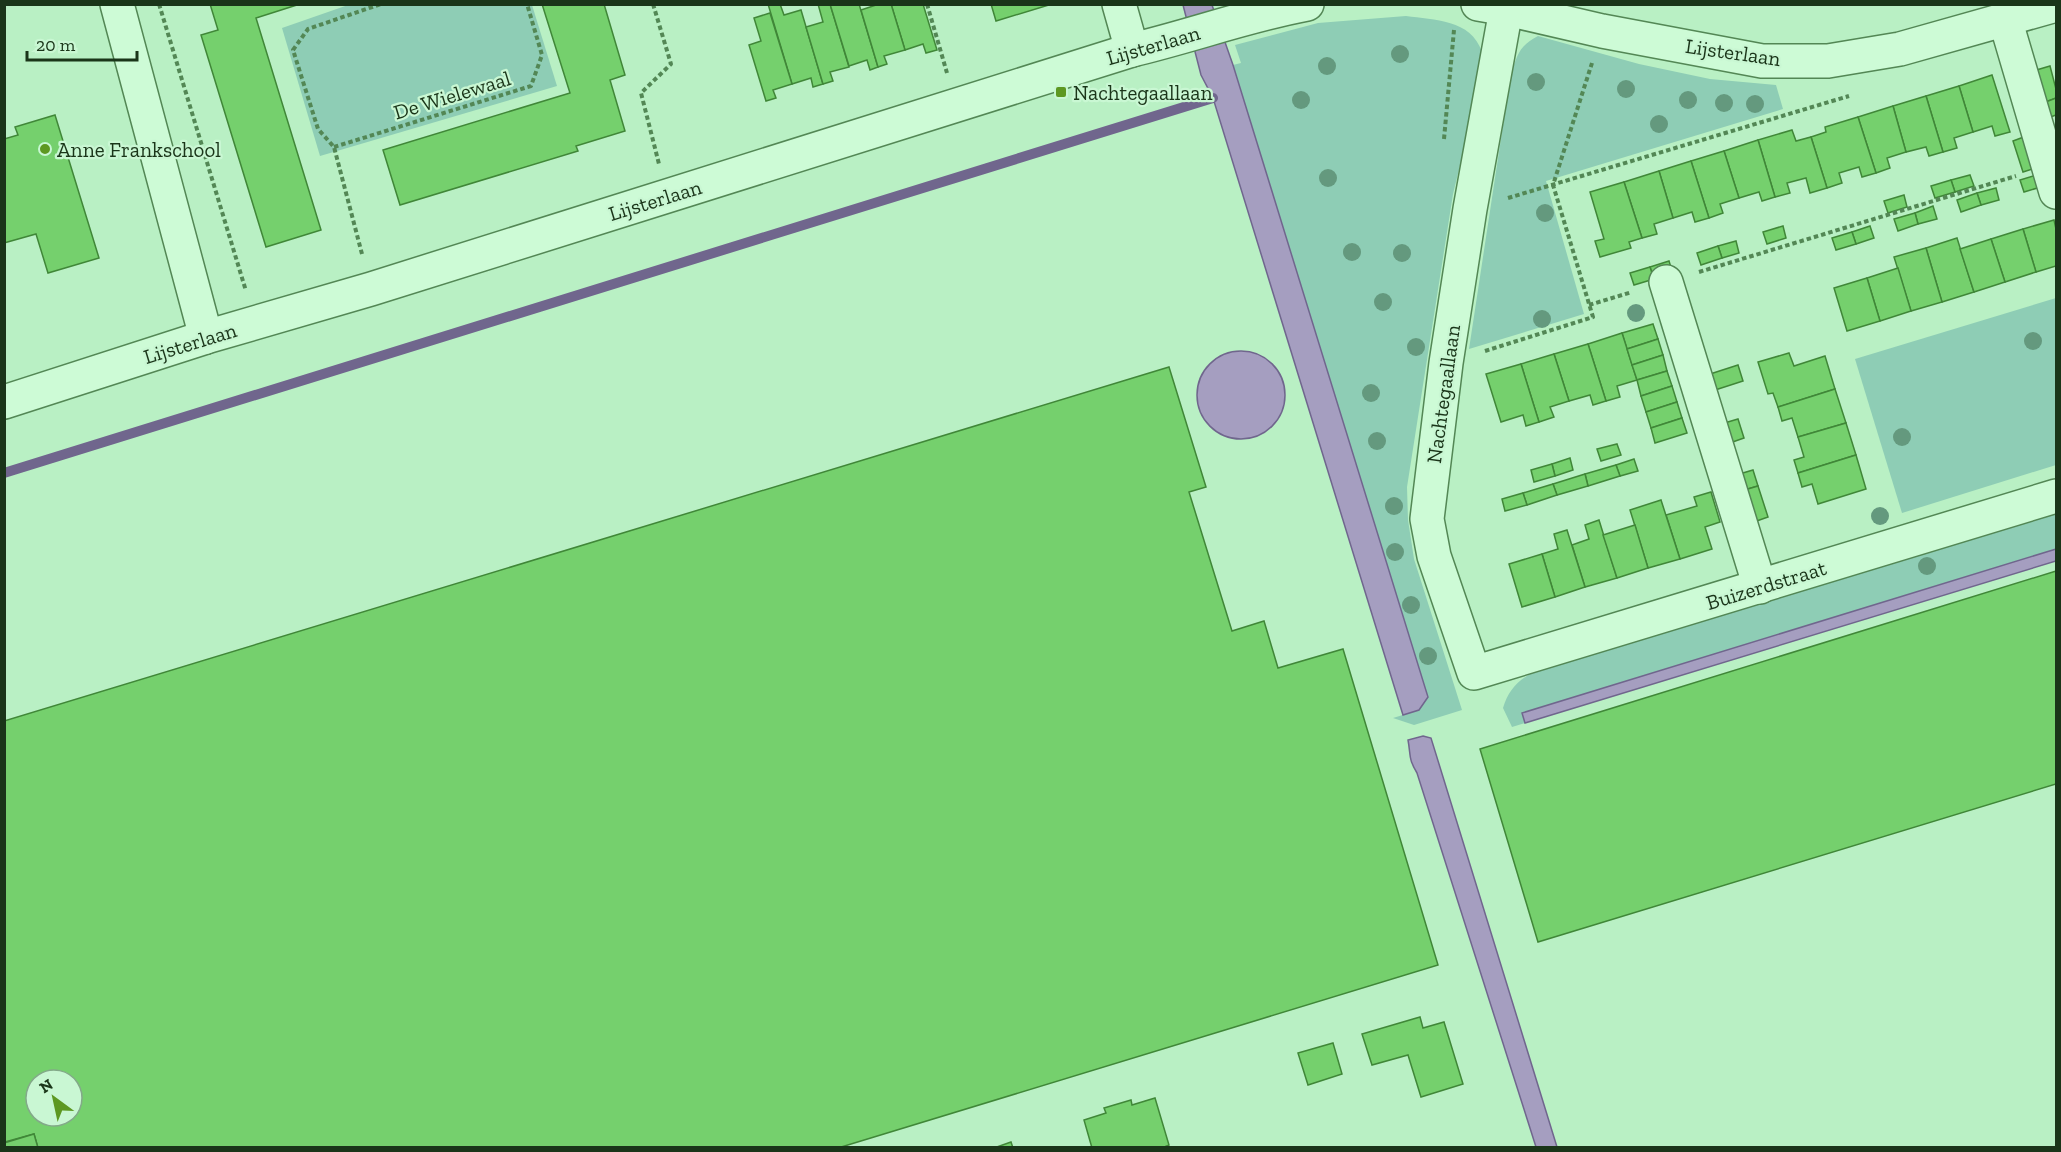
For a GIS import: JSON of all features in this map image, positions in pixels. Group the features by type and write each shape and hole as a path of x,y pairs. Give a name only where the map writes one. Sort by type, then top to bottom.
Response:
{"street":[{"path":"117,4 206,337"},
{"path":"1119,4 1132,50"},
{"name":"Lijsterlaan","path":"4,402 206,337 371,289 1132,50 1307,4"},
{"name":"Lijsterlaan","path":"1497,6 1602,31 1762,61 1828,61 1900,49 2056,5"},
{"name":"Nachtegaallaan","path":"1474,673 1434,556 1427,519 1446,363 1470,209 1497,6"},
{"path":"2005,19 2053,179"},
{"path":"1666,282 1760,587"},
{"name":"Buizerdstraat","path":"1474,673 2056,496"}],"path":[{"path":"159,4 256,323"},
{"path":"371,289 334,147 318,129 293,50 308,29 381,4"},
{"name":"De Wielewaal","path":"334,147 531,86 542,56 526,4"},
{"path":"662,4 653,6 671,64 641,93 667,196"},
{"path":"927,4 956,105"},
{"path":"1446,363 1593,317 1553,185 1602,31"},
{"path":"1470,209 1854,94"},
{"path":"1589,305 1666,282 2053,179"}],"green space":[{"path":"351,4 532,5 557,86 320,156 282,28"},
{"path":"1406,16 1439,20 1461,27 1477,41 1483,61 1483,71 1453,194 1407,487 1408,520 1414,559 1462,710 1414,725 1393,718 1419,710 1233,65 1241,63 1235,45 1318,23"},
{"path":"1538,36 1639,64 1710,79 1776,85 1783,109 1546,181 1584,314 1469,349 1511,73 1520,51"},
{"path":"2056,298 2056,465 1902,513 1855,359"},
{"path":"2056,512 2056,549 1523,713 1525,723 1512,727 1503,708 1513,688 1530,674"}],"shaded area":[{"path":"1183,5 1212,5 1233,65 1428,697 1419,710 1403,715 1213,98 1201,75"},
{"path":"1232,351 1250,351 1266,358 1278,370 1285,386 1285,404 1278,420 1266,432 1250,439 1232,439 1216,432 1204,420 1197,404 1197,386 1204,370 1216,358"},
{"path":"2056,549 2056,561 1525,723 1522,713"},
{"path":"1423,736 1431,738 1557,1147 1536,1147 1411,760 1408,740"}],"building":[{"path":"210,4 300,4 256,18 321,230 266,247 201,35 218,30"},
{"path":"542,4 604,4 625,75 610,80 625,131 576,146 578,151 400,205 383,150 570,93"},
{"path":"768,4 780,4 784,15 801,10 823,84 813,87 811,78 792,84"},
{"path":"818,4 830,4 849,67 830,72 833,81 823,84 806,27 823,22"},
{"path":"830,4 859,4 878,67 870,70 867,60 849,66"},
{"path":"879,4 891,4 905,50 884,56 887,64 878,67 861,10"},
{"path":"891,4 923,4 937,50 926,53 923,44 905,50"},
{"path":"991,4 1052,4 996,21"},
{"path":"770,13 792,84 773,90 776,98 766,101 749,45 761,41 754,18"},
{"path":"2050,66 2056,98 2043,103 2033,71"},
{"path":"1992,75 2010,132 1995,136 1992,126 1973,132 1959,86"},
{"path":"1959,86 1973,132 1954,138 1957,148 1943,152 1926,96"},
{"path":"1926,96 1943,152 1929,156 1926,147 1906,152 1893,106"},
{"path":"2056,98 2056,115 2048,118 2043,103"},
{"path":"1893,106 1906,152 1887,158 1890,168 1876,173 1858,117"},
{"path":"55,115 99,258 48,273 36,234 4,243 4,139 18,135 15,127"},
{"path":"1858,117 1876,173 1862,177 1859,167 1839,173 1842,183 1827,188 1811,137 1826,132 1825,127"},
{"path":"1792,130 1796,141 1811,137 1827,188 1810,193 1806,178 1787,183 1790,193 1775,197 1758,140"},
{"path":"2029,135 2039,167 2023,172 2013,141"},
{"path":"1758,140 1775,197 1762,201 1759,192 1739,198 1724,151"},
{"path":"1724,151 1739,198 1720,204 1723,213 1709,218 1691,161"},
{"path":"1691,161 1709,218 1695,222 1692,212 1673,218 1659,171"},
{"path":"1659,171 1673,218 1654,224 1657,234 1642,238 1624,182"},
{"path":"2040,174 2044,186 2024,192 2020,180"},
{"path":"1970,175 1974,186 1955,192 1951,180"},
{"path":"1951,180 1955,192 1935,198 1931,186"},
{"path":"1624,182 1642,238 1629,242 1631,248 1600,257 1595,241 1604,239 1590,192"},
{"path":"1996,188 1999,200 1981,205 1977,193"},
{"path":"1977,193 1981,205 1961,212 1957,200"},
{"path":"1904,195 1907,207 1888,213 1884,201"},
{"path":"1933,206 1937,219 1918,224 1915,213"},
{"path":"1915,213 1918,224 1898,231 1894,219"},
{"path":"2054,220 2056,266 2036,272 2023,229"},
{"path":"1783,226 1786,238 1767,244 1763,232"},
{"path":"1870,226 1874,238 1856,244 1852,232"},
{"path":"2023,229 2036,272 2005,282 1991,239"},
{"path":"1852,232 1856,244 1836,250 1832,238"},
{"path":"1957,238 1974,292 1942,302 1926,248"},
{"path":"1991,239 2005,282 1974,292 1960,249"},
{"path":"1736,241 1739,253 1722,258 1718,246"},
{"path":"1718,246 1722,258 1701,265 1697,253"},
{"path":"1926,248 1942,302 1911,311 1894,257"},
{"path":"1669,261 1673,274 1654,279 1650,267"},
{"path":"1650,267 1654,279 1634,285 1630,273"},
{"path":"1898,268 1911,311 1880,321 1867,278"},
{"path":"1867,278 1880,321 1847,331 1834,288"},
{"path":"1653,324 1658,339 1627,349 1622,333"},
{"path":"1622,333 1637,380 1617,386 1620,397 1606,401 1588,344"},
{"path":"1658,339 1663,355 1632,365 1627,349"},
{"path":"1588,344 1606,401 1593,405 1590,395 1569,401 1554,354"},
{"path":"1789,353 1794,366 1825,356 1835,389 1778,407 1773,393 1768,394 1758,362"},
{"path":"1554,354 1569,401 1550,407 1554,417 1539,422 1521,364"},
{"path":"1663,355 1667,371 1637,380 1632,365"},
{"path":"1521,364 1539,422 1526,426 1523,415 1501,422 1486,374"},
{"path":"1738,365 1743,381 1712,391 1707,375"},
{"path":"1169,367 1206,487 1189,492 1232,631 1264,621 1278,668 1343,649 1438,965 838,1148 38,1148 34,1134 5,1142 4,721"},
{"path":"1667,371 1672,386 1641,396 1637,380"},
{"path":"1672,386 1677,402 1646,412 1641,396"},
{"path":"1835,389 1846,423 1798,437 1792,418 1782,421 1778,407"},
{"path":"1677,402 1682,418 1651,428 1646,412"},
{"path":"1682,418 1687,433 1655,443 1651,428"},
{"path":"1738,419 1744,438 1727,444 1721,424"},
{"path":"1846,423 1856,455 1798,473 1794,460 1804,457 1798,437"},
{"path":"1617,444 1621,455 1601,461 1597,449"},
{"path":"1856,455 1866,489 1818,504 1812,484 1802,487 1798,473"},
{"path":"1570,458 1573,470 1555,476 1552,464"},
{"path":"1634,459 1638,471 1620,476 1616,465"},
{"path":"1552,464 1555,476 1534,482 1531,470"},
{"path":"1616,465 1620,476 1588,486 1585,474"},
{"path":"1753,470 1758,486 1741,491 1736,475"},
{"path":"1585,474 1588,486 1557,495 1553,484"},
{"path":"1553,484 1557,495 1527,505 1523,493"},
{"path":"1758,486 1768,517 1751,523 1741,491"},
{"path":"1711,492 1720,522 1705,527 1712,549 1680,559 1666,515 1697,506 1694,497"},
{"path":"1523,493 1527,505 1505,511 1502,499"},
{"path":"1661,500 1680,559 1648,568 1630,510"},
{"path":"1599,520 1617,578 1585,587 1572,545 1589,539 1585,525"},
{"path":"1635,525 1648,568 1617,578 1603,535"},
{"path":"1567,530 1585,587 1555,597 1542,554 1558,549 1554,534"},
{"path":"1542,554 1555,597 1522,607 1509,564"},
{"path":"2056,571 2056,784 1538,942 1480,749"},
{"path":"1420,1017 1423,1028 1444,1022 1463,1084 1421,1097 1408,1055 1372,1065 1362,1034"},
{"path":"1333,1043 1342,1074 1308,1085 1298,1053"},
{"path":"1155,1098 1169,1145 1162,1148 1092,1148 1084,1120 1106,1113 1104,1108 1131,1100 1132,1105"},
{"path":"34,1134 38,1148 4,1148 4,1143"},
{"path":"1011,1142 1013,1148 994,1148"}],"waterway":[{"path":"4,473 1213,98"}],"place":[{"name":"Nachtegaallaan","path":"1061,92"},
{"name":"Anne Frankschool","path":"45,149"}]}
